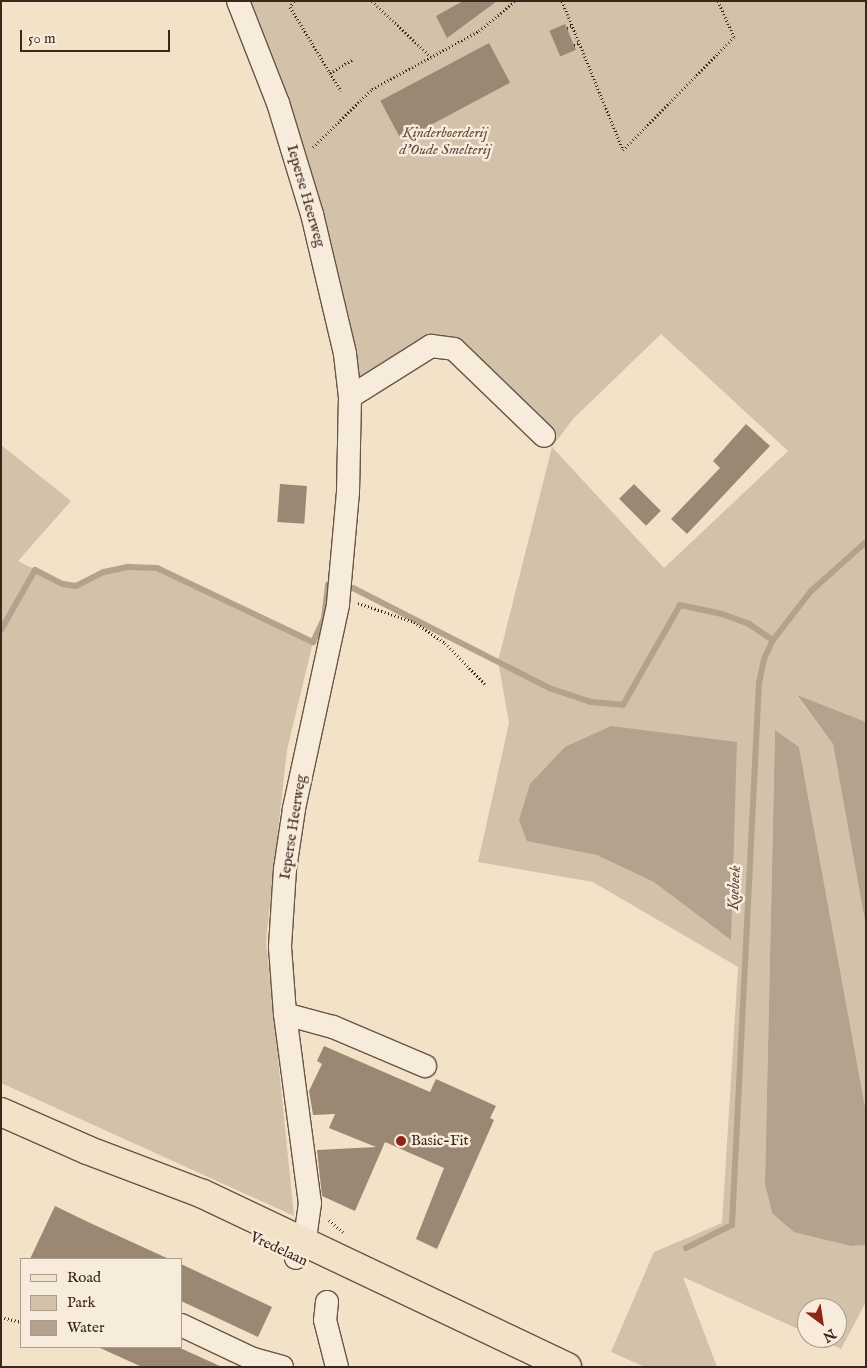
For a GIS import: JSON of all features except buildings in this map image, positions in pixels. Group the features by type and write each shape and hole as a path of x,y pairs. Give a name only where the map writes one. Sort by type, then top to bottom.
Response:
{"main road":[{"name":"Vredelaan","path":"1,1112 87,1150 203,1194 301,1249 567,1367"}],"street":[{"name":"Ieperse Heerweg","path":"238,1 295,157 334,305 350,397 348,492 338,598 294,809 285,869 280,948 285,1014 310,1203 301,1249"},
{"path":"350,397 431,346 454,349 544,436"},
{"path":"285,1014 333,1027 425,1066"},
{"path":"327,1302 325,1320 336,1367"},
{"path":"182,1325 253,1359 282,1367"}],"path":[{"path":"294,1 290,7 341,91"},
{"path":"372,1 431,57"},
{"path":"295,157 318,145 372,89 479,31 515,1"},
{"path":"562,1 623,150 734,37 718,1"},
{"path":"567,28 572,26"},
{"path":"574,45 579,43"},
{"path":"330,73 353,59"},
{"path":"338,598 381,609 414,622 445,644 485,684"},
{"path":"1,1317 20,1322"}],"green space":[{"name":"Kinderboerderij d'Oude Smelterij","path":"247,1 866,1 866,722 797,696 833,744 866,927 866,1112 799,747 775,730 765,1183 851,1246 866,1245 866,1302 847,1338 847,1298 797,1298 797,1328 683,1277 717,1367 645,1367 611,1352 654,1252 722,1223 738,967 593,882 478,862 509,723 498,661 552,447 437,333 367,379 357,378","holes":["661,334 788,451 664,568 552,447 573,419"]},
{"path":"1,445 71,501 18,561 63,584 76,586 104,572 128,567 157,568 313,642 287,750 266,940 294,1216 1,1083"}],"water":[{"path":"797,695 866,722 866,927 833,744"},
{"path":"611,726 737,742 731,940 654,882 597,855 527,841 519,820 530,784 565,747"},
{"path":"775,730 799,747 866,1112 866,1245 851,1246 794,1232 772,1213 765,1183"}],"waterway":[{"name":"Koebeek","path":"686,1248 732,1225 759,683 764,659 773,640 811,591 866,542"},
{"path":"1,630 35,570 63,584 76,586 104,572 128,567 157,568 313,642 324,618 328,584"},
{"path":"353,588 549,688 591,702 623,705 680,605 722,614 749,624 773,640"}],"place":[{"name":"Basic-Fit","path":"401,1141"}]}
